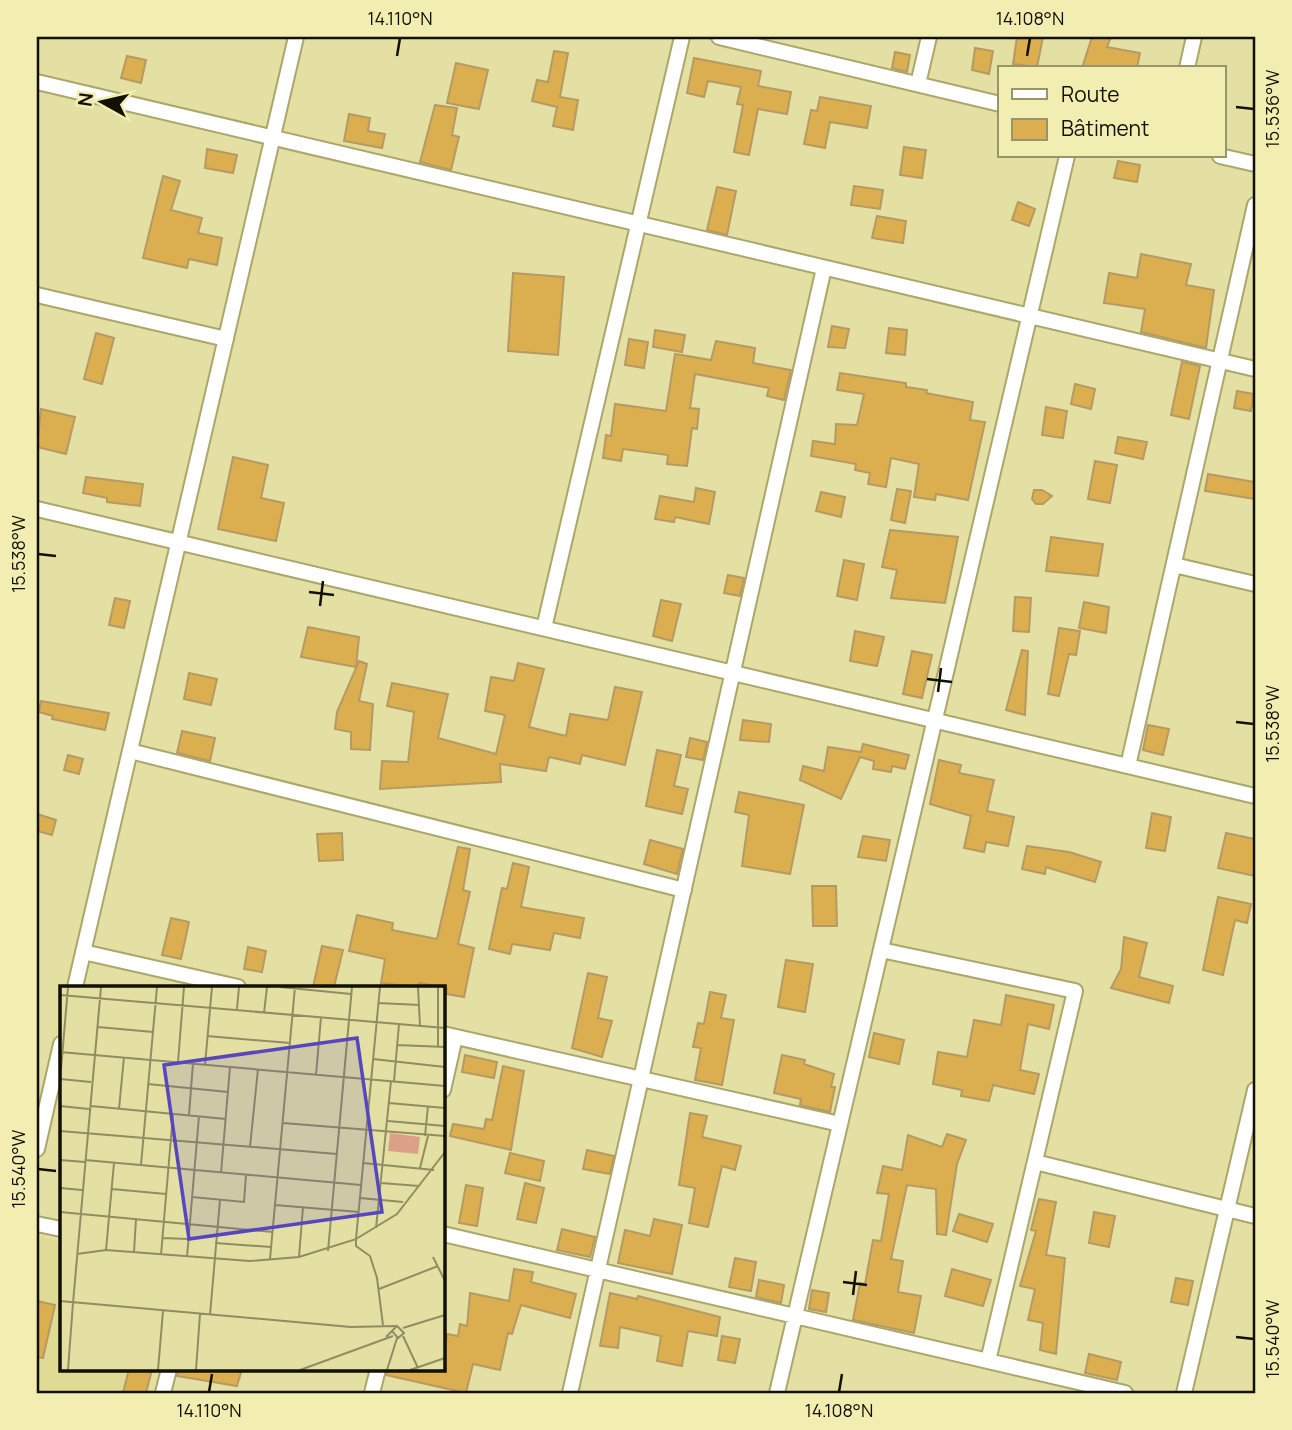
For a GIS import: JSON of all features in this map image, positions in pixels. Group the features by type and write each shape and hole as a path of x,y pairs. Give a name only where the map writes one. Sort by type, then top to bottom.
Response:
{"street":[{"path":"75,986 296,37"},
{"path":"544,628 682,37"},
{"path":"719,37 998,104"},
{"path":"918,84 929,37"},
{"path":"1187,66 1194,37"},
{"path":"37,82 1255,369"},
{"path":"1226,157 1255,164"},
{"path":"778,1393 1067,158"},
{"path":"1128,766 1255,205"},
{"path":"570,1393 824,268"},
{"path":"37,295 226,339"},
{"path":"37,509 1255,796"},
{"path":"1174,565 1255,584"},
{"path":"130,751 684,890"},
{"path":"881,950 1075,991 988,1361"},
{"path":"83,952 234,986"},
{"path":"444,1081 449,1035 841,1124"},
{"path":"38,1140 60,1048"},
{"path":"1184,1393 1255,1090"},
{"path":"1035,1162 1255,1216"},
{"path":"37,1224 60,1229"},
{"path":"444,1234 1125,1393"},
{"path":"163,1393 169,1370"},
{"path":"372,1393 378,1370"}],"shaded area":[{"path":"41,1237 60,1242 60,1370 154,1370 148,1393 37,1393 37,1253"}],"building":[{"path":"1017,37 1043,37 1037,66 1013,64"},
{"path":"1092,37 1111,37 1107,47 1140,53 1137,66 1083,66"},
{"path":"975,48 993,51 989,74 972,70"},
{"path":"554,51 568,53 560,97 578,100 573,130 553,126 557,107 532,101 537,80 548,82"},
{"path":"895,52 910,55 907,72 892,68"},
{"path":"127,56 146,60 141,83 121,78"},
{"path":"694,58 761,71 758,86 791,92 787,114 758,109 749,155 734,152 743,105 737,104 741,87 708,81 704,97 687,93"},
{"path":"456,63 488,70 479,109 447,103"},
{"path":"820,97 871,106 867,128 830,122 825,148 804,144 811,110 817,111"},
{"path":"435,105 457,108 452,135 459,137 451,170 420,162"},
{"path":"349,114 370,118 368,131 385,134 382,148 344,141"},
{"path":"904,147 926,150 922,178 900,175"},
{"path":"207,149 237,155 233,173 205,168"},
{"path":"1118,161 1140,165 1137,182 1114,178"},
{"path":"163,176 180,181 171,210 202,218 198,233 222,238 217,265 189,259 187,268 143,258"},
{"path":"854,186 883,190 880,209 851,205"},
{"path":"717,187 736,191 727,235 707,230"},
{"path":"1018,202 1035,209 1029,226 1012,220"},
{"path":"877,216 906,221 903,243 872,238"},
{"path":"1141,254 1191,264 1186,285 1214,290 1206,348 1141,332 1145,309 1104,303 1109,273 1137,278"},
{"path":"513,273 564,277 558,355 508,351"},
{"path":"832,326 849,329 845,348 828,347"},
{"path":"889,328 907,330 905,355 886,353"},
{"path":"655,330 685,335 682,352 653,347"},
{"path":"96,333 114,338 102,384 84,379"},
{"path":"629,339 648,342 644,368 625,365"},
{"path":"716,341 755,348 753,363 791,370 784,400 767,396 769,388 695,374 690,408 699,409 697,429 692,428 687,466 667,464 668,455 623,449 621,461 603,458 606,435 611,436 615,404 666,411 675,354 711,360"},
{"path":"1182,362 1200,366 1189,419 1171,415"},
{"path":"840,373 906,383 906,387 927,390 926,393 973,402 970,420 985,422 968,500 936,494 935,500 914,497 919,464 891,458 886,487 868,484 870,473 855,470 856,464 811,456 813,441 835,444 836,424 857,425 864,394 837,390"},
{"path":"1075,384 1095,389 1091,409 1071,404"},
{"path":"1237,391 1254,394 1251,411 1234,408"},
{"path":"1046,407 1067,411 1063,438 1042,435"},
{"path":"41,409 75,417 66,454 37,447"},
{"path":"1118,437 1147,442 1143,459 1115,453"},
{"path":"233,457 268,465 261,498 284,503 276,541 218,529"},
{"path":"1095,461 1117,465 1110,503 1088,499"},
{"path":"1208,474 1255,482 1255,499 1205,491"},
{"path":"86,477 143,484 140,506 107,502 107,498 83,493"},
{"path":"696,488 715,492 709,524 675,517 674,522 655,519 660,496 694,502"},
{"path":"897,489 911,491 905,523 891,520"},
{"path":"1034,490 1042,490 1052,496 1043,504 1036,504 1032,499"},
{"path":"821,492 845,497 841,517 816,511"},
{"path":"890,530 958,537 945,603 891,598 897,570 882,567"},
{"path":"1051,537 1103,544 1098,576 1046,571"},
{"path":"844,560 864,564 857,600 837,596"},
{"path":"728,575 744,578 740,596 724,593"},
{"path":"1015,597 1031,598 1029,632 1013,631"},
{"path":"115,598 130,601 124,628 109,625"},
{"path":"661,600 681,604 672,641 653,636"},
{"path":"1084,602 1109,607 1106,633 1079,628"},
{"path":"308,627 359,637 356,667 301,657"},
{"path":"1059,628 1080,631 1076,655 1069,654 1059,696 1048,694"},
{"path":"855,631 884,637 877,666 850,661"},
{"path":"1022,650 1028,651 1025,715 1006,710"},
{"path":"912,651 932,655 922,698 903,694"},
{"path":"359,661 367,664 359,701 373,704 370,750 351,749 351,732 335,729 337,712"},
{"path":"518,663 544,669 529,727 566,736 570,714 608,720 615,687 642,692 625,765 582,755 580,764 549,757 546,771 500,764 501,782 380,789 382,761 408,762 414,712 387,706 392,683 448,694 438,738 496,754 505,715 485,711 491,677 514,681"},
{"path":"189,673 217,679 211,705 184,699"},
{"path":"41,701 109,713 105,730 52,719 53,716 39,712"},
{"path":"743,720 771,724 769,742 740,740"},
{"path":"1148,725 1169,729 1163,755 1143,750"},
{"path":"182,731 215,738 210,761 177,753"},
{"path":"690,738 707,742 703,760 686,757"},
{"path":"863,744 909,755 905,769 892,766 891,772 873,769 874,761 860,757 841,799 800,780 803,766 824,771 828,747 861,752"},
{"path":"657,750 681,755 674,786 688,789 682,814 646,806"},
{"path":"68,755 83,759 79,774 64,770"},
{"path":"939,760 961,765 959,773 994,780 987,811 1014,817 1008,846 986,842 984,852 964,848 971,816 930,804"},
{"path":"739,792 804,805 790,874 742,866 749,815 735,812"},
{"path":"1152,813 1171,817 1165,851 1146,848"},
{"path":"37,814 56,820 52,835 37,831"},
{"path":"342,833 343,860 319,861 317,834"},
{"path":"1226,833 1255,839 1255,876 1218,868"},
{"path":"863,836 890,840 886,861 858,857"},
{"path":"650,840 683,849 677,874 644,864"},
{"path":"1027,846 1069,852 1101,862 1095,882 1046,867 1045,874 1022,869"},
{"path":"458,847 470,849 463,890 470,892 458,944 474,948 464,997 446,994 447,989 444,986 381,983 385,959 349,951 357,915 393,923 392,930 437,939"},
{"path":"513,863 529,867 521,907 584,918 580,938 554,933 550,950 512,944 510,954 489,949 502,888 507,889"},
{"path":"812,886 836,886 837,926 813,926"},
{"path":"1218,897 1251,904 1247,923 1235,920 1223,975 1203,970"},
{"path":"171,918 189,922 181,959 162,955"},
{"path":"1124,937 1147,943 1139,977 1173,986 1169,1003 1111,988 1121,969"},
{"path":"322,946 343,950 334,986 313,986"},
{"path":"248,947 266,951 262,972 244,969"},
{"path":"786,960 813,964 805,1012 778,1007"},
{"path":"588,973 607,977 598,1018 612,1021 602,1057 572,1048"},
{"path":"710,992 726,995 721,1018 734,1020 722,1085 695,1080 701,1048 693,1047 698,1023 704,1024"},
{"path":"1006,995 1054,1005 1049,1029 1028,1024 1020,1070 1039,1074 1034,1094 993,1085 989,1101 961,1096 962,1090 933,1084 938,1052 967,1057 974,1020 1001,1025"},
{"path":"874,1033 904,1040 899,1064 869,1057"},
{"path":"465,1055 497,1062 494,1078 462,1072"},
{"path":"782,1055 805,1060 804,1064 834,1074 831,1087 835,1087 830,1112 800,1105 801,1099 774,1093"},
{"path":"503,1066 524,1071 511,1150 450,1136 453,1124 484,1129 486,1119 492,1120"},
{"path":"690,1113 707,1116 702,1137 741,1146 735,1170 722,1166 708,1227 689,1223 695,1188 679,1185"},
{"path":"947,1134 966,1140 957,1164 946,1235 937,1234 936,1189 907,1185 891,1259 903,1261 898,1292 921,1296 914,1333 853,1320 860,1283 865,1284 873,1240 881,1241 889,1194 877,1193 883,1166 902,1170 908,1135 942,1147"},
{"path":"587,1150 614,1156 610,1174 583,1169"},
{"path":"510,1153 544,1161 540,1181 505,1173"},
{"path":"525,1183 544,1188 536,1223 517,1219"},
{"path":"466,1185 483,1188 477,1226 459,1223"},
{"path":"1039,1199 1056,1202 1046,1255 1065,1258 1056,1354 1040,1350 1043,1323 1028,1320 1035,1289 1020,1286 1036,1231 1031,1230"},
{"path":"1094,1212 1115,1216 1109,1247 1089,1243"},
{"path":"959,1214 993,1224 987,1242 953,1231"},
{"path":"654,1219 682,1225 672,1274 618,1263 625,1230 650,1236"},
{"path":"562,1229 595,1237 590,1257 557,1250"},
{"path":"735,1258 756,1262 751,1291 729,1287"},
{"path":"514,1269 533,1272 531,1282 576,1294 570,1318 521,1305 512,1334 508,1333 500,1370 473,1364 466,1393 386,1375 387,1370 444,1370 447,1334 458,1336 460,1324 467,1326 470,1293 509,1301"},
{"path":"952,1269 991,1280 983,1306 945,1296"},
{"path":"1176,1278 1193,1281 1188,1305 1171,1302"},
{"path":"759,1280 784,1285 781,1303 756,1297"},
{"path":"812,1290 829,1293 826,1312 809,1309"},
{"path":"610,1293 637,1299 638,1296 720,1317 717,1336 688,1331 682,1366 657,1361 661,1336 620,1327 618,1348 600,1346"},
{"path":"37,1301 55,1305 43,1358 37,1357"},
{"path":"722,1336 740,1339 735,1363 718,1360"},
{"path":"1089,1354 1121,1362 1117,1380 1085,1373"},
{"path":"129,1370 152,1370 146,1393 123,1393"},
{"path":"178,1370 242,1370 237,1386 177,1376"}]}
